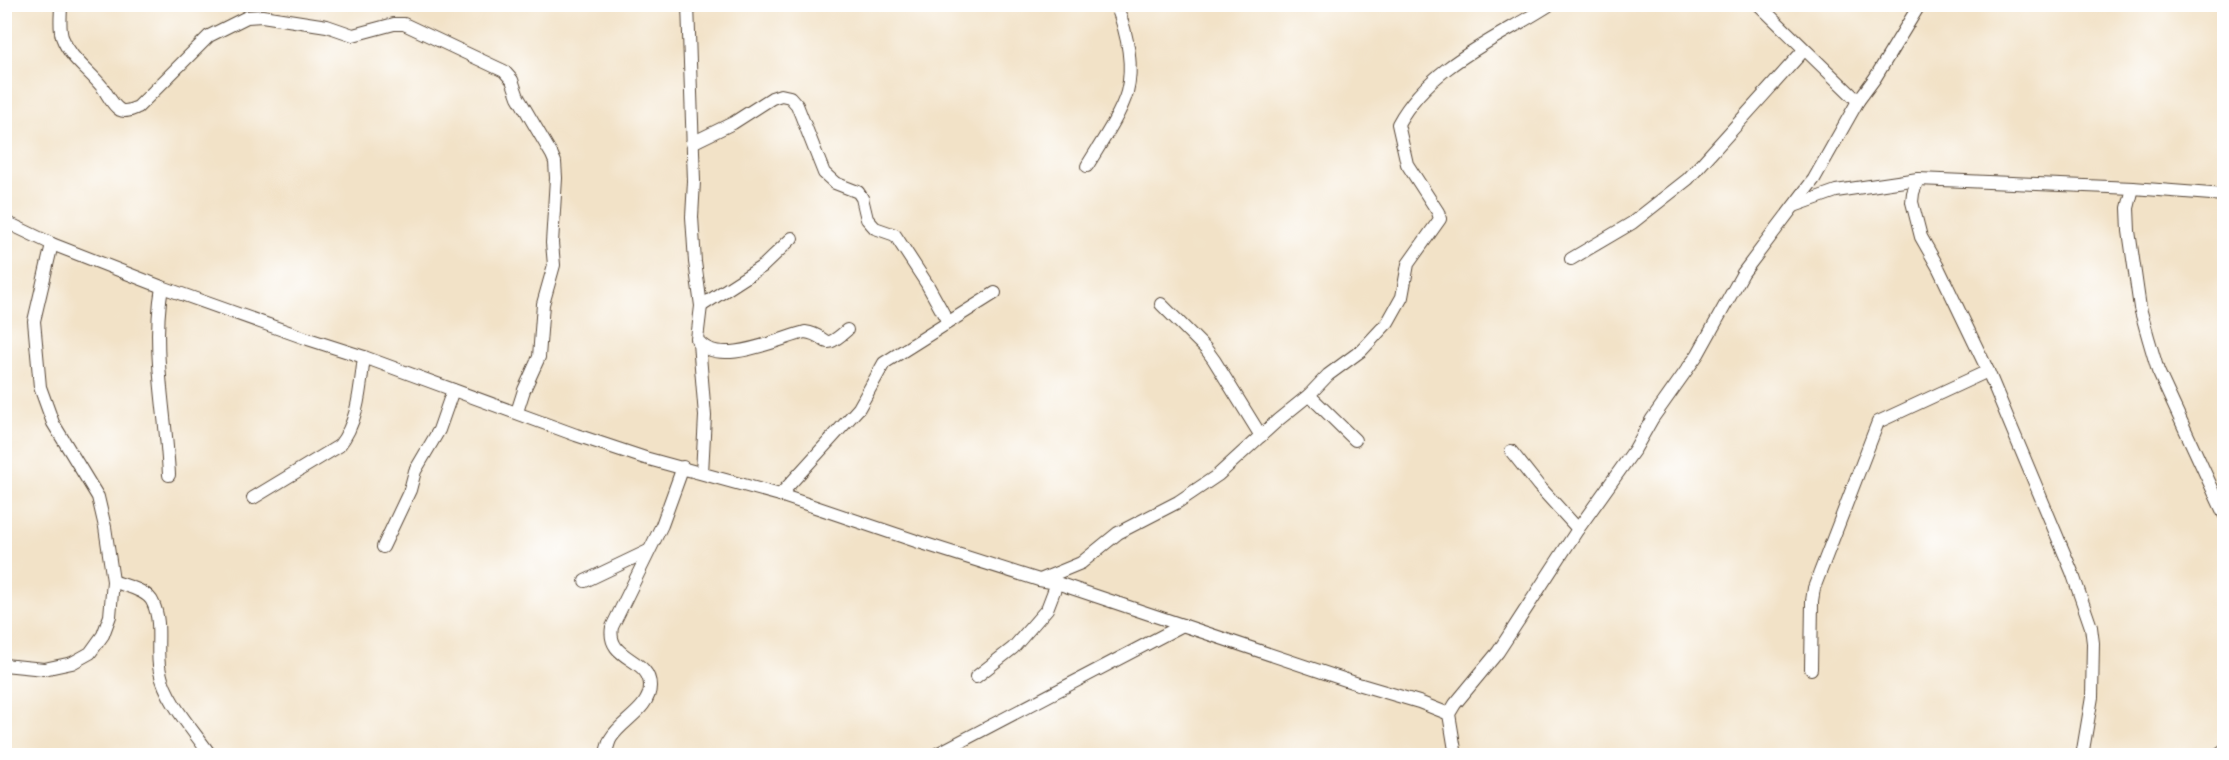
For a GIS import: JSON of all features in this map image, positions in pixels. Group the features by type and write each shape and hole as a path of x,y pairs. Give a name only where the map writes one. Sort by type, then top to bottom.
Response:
{"street":[{"path":"61,4 60,29 67,47 75,59 103,88 111,101 121,110 127,111 138,107 209,36 247,17 262,16 327,26 353,35 394,24 404,24 504,71 512,80 518,97 552,155 556,178 552,243 554,265 543,304 539,357 517,412"},
{"path":"688,4 693,228 701,306 698,332 705,416 702,473"},
{"path":"1087,166 1127,91 1127,38 1116,4"},
{"path":"1039,580 1081,563 1118,533 1178,502 1218,475 1309,395 1328,375 1362,350 1388,322 1402,297 1408,264 1440,219 1407,164 1398,124 1418,96 1442,72 1551,4"},
{"path":"1758,4 1858,101"},
{"path":"1456,756 1449,714 1498,652 1698,354 1743,273 1814,179 1858,101 1875,78 1920,4"},
{"path":"1571,259 1632,223 1688,179 1804,50"},
{"path":"692,143 733,123 772,98 781,95 790,97 797,105 825,172 835,183 858,192 862,198 867,219 875,228 895,235 927,284 948,322"},
{"path":"1793,206 1836,191 1918,179 2133,188 2224,195"},
{"path":"1918,179 1912,193 1912,202 1921,237 1988,371 2072,572 2091,627 2092,697 2082,756"},
{"path":"2133,188 2128,208 2129,231 2140,308 2148,337 2158,371 2224,514"},
{"path":"4,221 52,244 162,287 615,448 780,495 930,546 1039,580 1057,583 1419,702 1449,714"},
{"path":"701,306 763,266 792,238"},
{"path":"4,665 44,669 72,663 90,653 103,635 110,616 113,581 98,497 53,423 40,387 34,321 52,244"},
{"path":"162,287 157,315 158,372 166,423 169,475"},
{"path":"780,495 859,408 884,363 995,293"},
{"path":"1161,304 1206,349 1261,436"},
{"path":"699,343 730,354 805,332 827,343 833,342 847,330"},
{"path":"253,498 325,456 339,446 349,434 364,357"},
{"path":"1811,669 1814,588 1878,422 1988,371"},
{"path":"383,547 410,489 415,471 439,430 453,390"},
{"path":"1309,395 1355,440"},
{"path":"1510,451 1578,530"},
{"path":"605,756 610,740 645,702 650,686 646,672 616,649 610,638 612,627 662,525 683,467"},
{"path":"585,581 648,550"},
{"path":"113,581 145,594 153,603 157,616 160,672 166,691 211,756"},
{"path":"976,677 1013,648 1047,609 1057,583"},
{"path":"933,756 1183,625"},
{"path":"2216,756 2224,750"}]}
